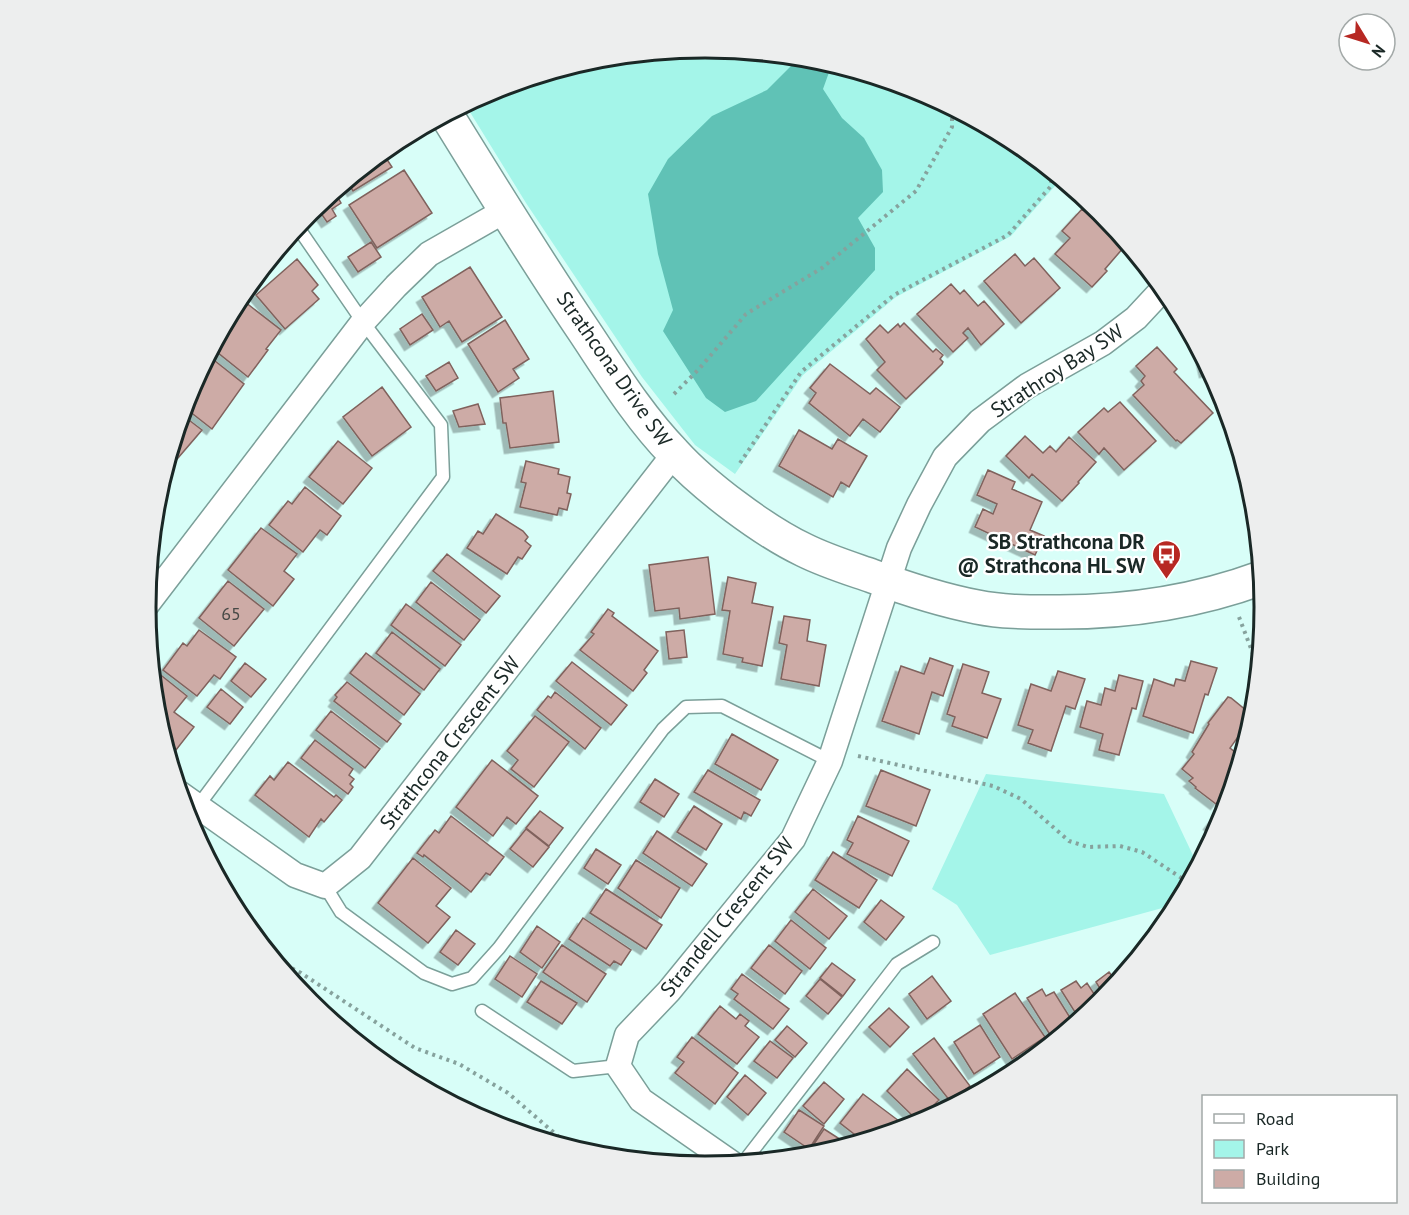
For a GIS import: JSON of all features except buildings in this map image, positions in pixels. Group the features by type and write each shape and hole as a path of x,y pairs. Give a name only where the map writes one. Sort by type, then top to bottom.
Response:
{"street":[{"name":"Strathcona Drive SW","path":"450,121 617,380 650,425 675,454 717,491 760,523 801,549 932,597 1013,612 1133,609 1230,589 1253,581"},
{"path":"156,592 363,322 429,254 506,210"},
{"name":"Strathroy Bay SW","path":"888,582 899,548 945,457 980,421 1027,386 1103,343 1136,318 1156,295"},
{"name":"Strathcona Crescent SW","path":"325,886 360,858 675,454"},
{"name":"Strandell Crescent SW","path":"618,1066 627,1035 669,991 793,839 831,761 888,582"},
{"path":"191,800 295,875 325,886"},
{"path":"618,1066 641,1100 721,1156"}],"lane":[{"path":"190,798 443,477 441,425 363,322 303,234"},
{"path":"325,886 341,912 424,973 452,984 472,978 499,948 663,729 686,706 722,706 831,761"},
{"path":"750,1154 897,964 933,942"},
{"path":"482,1011 573,1071 618,1066"}],"path":[{"path":"674,394 699,369 746,314 822,268 916,191 952,127 952,118"},
{"path":"740,463 801,372 894,295 1008,235 1051,186 1051,182"},
{"path":"1239,617 1251,650"},
{"path":"831,761 855,755 993,786 1021,799 1069,841 1088,847 1120,846 1142,852 1182,878"},
{"path":"291,968 415,1048 459,1065 508,1093 559,1137"}],"green space":[{"path":"704,58 776,63 812,69 847,77 915,100 979,132 1010,151 1055,186 1011,236 896,297 803,375 735,474 695,445 642,377 526,203 470,111 528,88 597,69 633,63"},
{"path":"791,66 829,73 823,89 842,118 864,138 882,170 883,192 858,218 875,248 875,270 756,401 725,412 706,398 663,331 673,310 658,254 648,194 668,159 712,116 767,90"},
{"path":"986,774 1164,794 1194,857 1164,907 990,955 957,905 932,889"}],"place":[{"name":"SB Strathcona DR @ Strathcona HL SW","path":"1166,580"}]}
